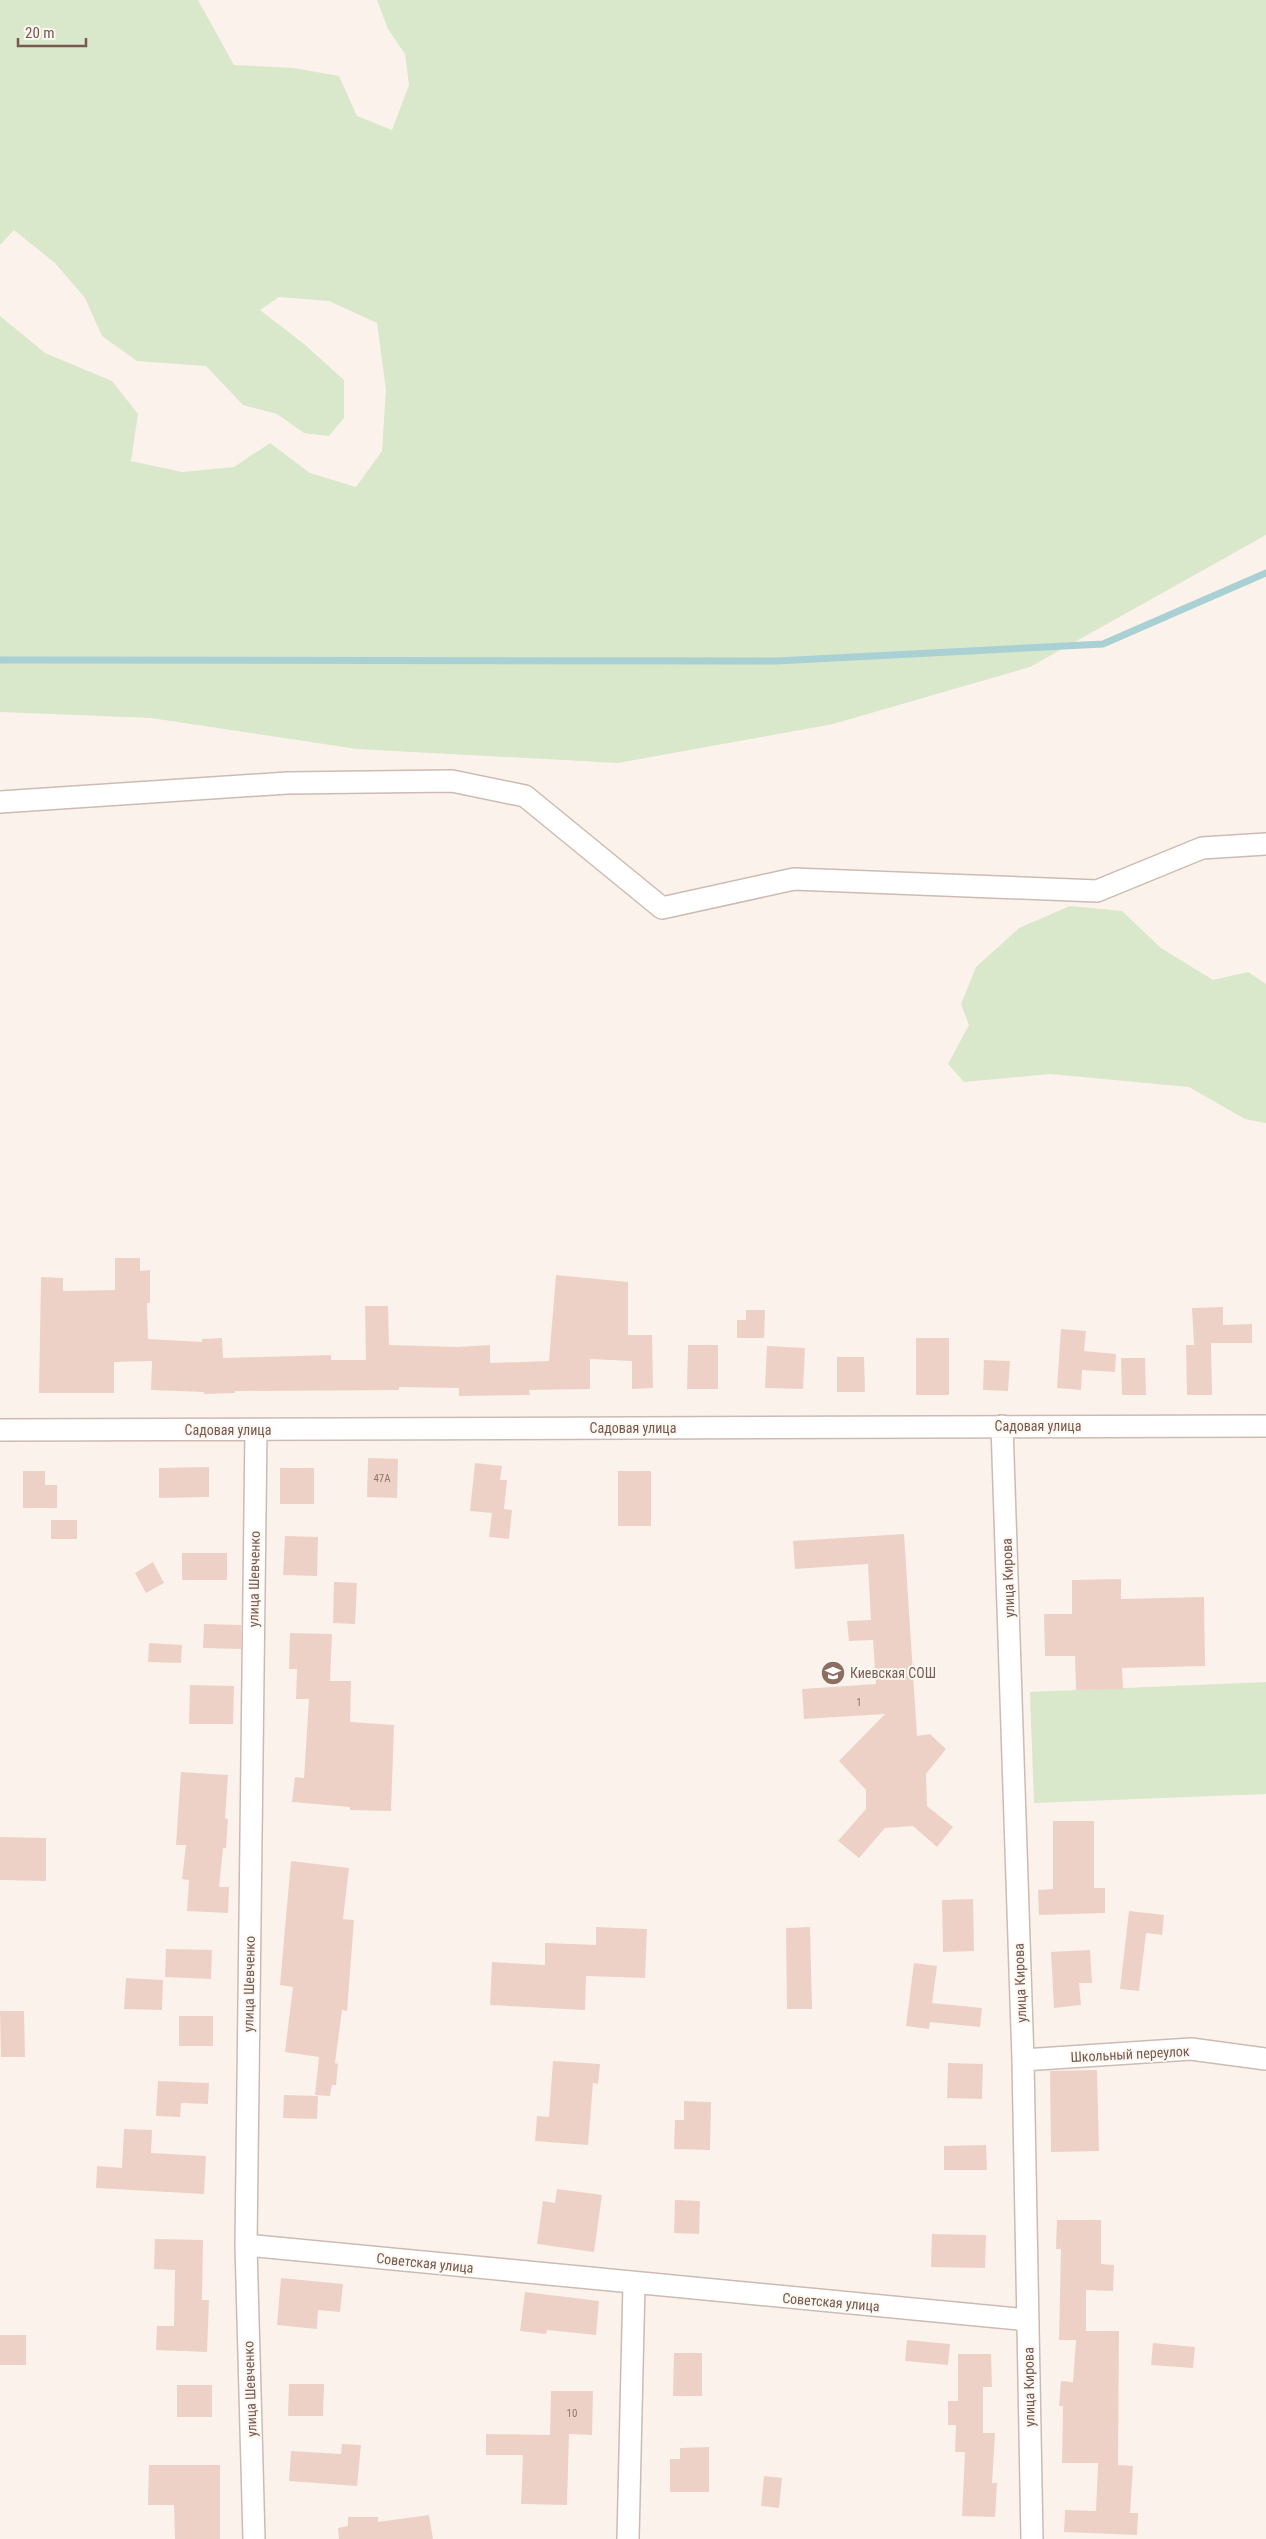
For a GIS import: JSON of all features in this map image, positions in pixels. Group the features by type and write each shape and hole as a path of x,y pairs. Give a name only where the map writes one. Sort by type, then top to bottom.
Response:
{"street":[{"path":"0,802 287,783 452,781 525,796 662,908 794,879 1097,891 1202,848 1266,844"},
{"name":"улица Кирова","path":"1002,1426 1023,2060 1032,2539"},
{"name":"Садовая улица","path":"0,1430 1266,1426"},
{"name":"улица Шевченко","path":"254,2539 246,2245 256,1430"},
{"name":"Школьный переулок","path":"1023,2060 1191,2049 1266,2059"},
{"name":"Советская улица","path":"246,2245 634,2284 1028,2320"},
{"path":"628,2539 634,2284"}],"green space":[{"path":"0,0 198,0 234,65 294,68 339,76 357,116 392,130 409,85 405,54 388,29 377,0 1266,0 1266,535 1030,667 833,724 618,763 357,749 151,718 0,712 0,316 45,353 112,381 138,414 131,461 182,472 234,467 270,443 310,473 356,487 382,451 386,390 377,323 329,301 279,297 260,310 304,344 344,380 344,418 329,436 304,433 277,414 243,405 206,366 137,361 102,336 85,298 55,263 14,230 0,245"},
{"path":"1070,906 1122,911 1161,948 1213,980 1248,972 1266,984 1266,1123 1245,1119 1189,1087 1050,1074 964,1082 948,1064 969,1025 961,1004 976,967 1019,928"},
{"path":"1266,1682 1266,1794 1034,1803 1030,1692"}],"building":[{"path":"115,1258 140,1258 140,1271 150,1270 150,1303 147,1303 148,1339 202,1342 202,1339 222,1338 223,1358 331,1355 331,1360 366,1360 365,1306 388,1306 389,1345 458,1347 490,1345 490,1363 549,1361 556,1275 628,1282 628,1335 652,1335 653,1388 632,1389 632,1361 590,1359 590,1389 529,1390 530,1395 459,1396 459,1388 399,1387 399,1390 235,1391 235,1393 204,1394 204,1392 151,1390 152,1361 114,1362 114,1393 39,1393 41,1277 63,1278 63,1291 115,1290"},
{"path":"1223,1307 1223,1325 1252,1324 1252,1343 1211,1343 1212,1395 1187,1395 1186,1345 1194,1345 1192,1308"},
{"path":"746,1310 765,1310 764,1338 737,1338 737,1320 746,1320"},
{"path":"1061,1329 1086,1331 1084,1351 1116,1354 1115,1372 1082,1370 1081,1390 1057,1388"},
{"path":"916,1338 949,1338 949,1395 916,1395"},
{"path":"688,1345 718,1345 718,1389 687,1389"},
{"path":"767,1346 805,1348 803,1389 765,1388"},
{"path":"837,1357 864,1357 865,1392 837,1392"},
{"path":"1121,1358 1145,1358 1146,1395 1122,1395"},
{"path":"984,1360 1010,1361 1008,1391 983,1390"},
{"path":"368,1458 398,1459 397,1498 367,1497"},
{"path":"475,1463 502,1466 500,1480 507,1480 504,1509 512,1510 509,1539 489,1537 492,1513 470,1511"},
{"path":"209,1467 209,1497 159,1498 159,1468"},
{"path":"280,1468 314,1468 314,1504 280,1504"},
{"path":"23,1471 45,1471 45,1485 57,1485 57,1508 23,1508"},
{"path":"618,1471 651,1471 651,1526 618,1526"},
{"path":"51,1520 77,1520 77,1539 51,1539"},
{"path":"904,1534 917,1736 930,1734 946,1749 926,1774 927,1806 953,1827 937,1847 913,1826 885,1828 859,1858 838,1841 866,1809 866,1790 839,1761 885,1714 804,1719 802,1689 876,1684 873,1640 849,1641 847,1621 871,1620 868,1564 795,1569 793,1541"},
{"path":"285,1536 318,1537 317,1576 283,1575"},
{"path":"182,1553 227,1553 227,1580 182,1580"},
{"path":"153,1562 164,1583 146,1593 135,1573"},
{"path":"1121,1579 1121,1599 1204,1597 1205,1666 1122,1668 1123,1689 1076,1690 1075,1656 1045,1656 1044,1614 1072,1614 1072,1580"},
{"path":"334,1582 357,1583 355,1624 333,1623"},
{"path":"204,1624 241,1625 241,1649 203,1648"},
{"path":"290,1633 332,1634 330,1681 351,1681 350,1722 394,1725 391,1811 350,1810 350,1807 292,1802 295,1777 304,1778 309,1699 296,1699 297,1669 289,1669"},
{"path":"149,1643 182,1645 181,1663 148,1662"},
{"path":"190,1685 234,1686 233,1724 189,1724"},
{"path":"181,1772 228,1775 225,1818 228,1819 226,1848 223,1848 219,1887 229,1887 228,1913 187,1911 189,1880 182,1879 186,1845 176,1845"},
{"path":"1053,1821 1094,1821 1094,1888 1105,1888 1105,1913 1039,1915 1038,1890 1053,1889"},
{"path":"0,1837 46,1838 46,1881 0,1880"},
{"path":"291,1861 349,1868 343,1919 354,1920 347,2011 342,2010 335,2063 338,2064 336,2085 332,2085 330,2096 315,2095 319,2057 285,2052 293,1987 280,1985"},
{"path":"973,1899 974,1951 943,1952 942,1900"},
{"path":"1129,1911 1164,1915 1162,1935 1146,1933 1139,1991 1120,1989"},
{"path":"596,1927 647,1929 645,1978 586,1976 585,2010 490,2005 492,1962 545,1965 545,1943 596,1945"},
{"path":"810,1927 812,2009 787,2009 786,1928"},
{"path":"166,1949 212,1950 211,1979 165,1977"},
{"path":"1090,1950 1092,1983 1079,1983 1081,2005 1054,2008 1051,1952"},
{"path":"914,1963 937,1966 932,2003 982,2008 980,2027 930,2022 929,2029 906,2026"},
{"path":"126,1978 163,1980 162,2010 124,2009"},
{"path":"0,2011 24,2011 25,2057 1,2057"},
{"path":"179,2016 213,2016 213,2046 179,2046"},
{"path":"553,2061 600,2064 598,2084 593,2083 588,2145 535,2141 537,2116 549,2117"},
{"path":"948,2063 983,2064 982,2099 947,2098"},
{"path":"1097,2070 1099,2151 1051,2152 1050,2071"},
{"path":"158,2081 209,2083 208,2104 181,2103 180,2117 156,2116"},
{"path":"284,2095 318,2096 317,2119 283,2118"},
{"path":"684,2101 711,2102 710,2150 674,2149 675,2120 684,2120"},
{"path":"124,2129 152,2130 151,2153 206,2156 204,2194 96,2188 97,2166 122,2168"},
{"path":"986,2145 987,2170 944,2170 944,2146"},
{"path":"557,2189 602,2195 594,2252 537,2244 543,2201 555,2203"},
{"path":"675,2200 700,2201 699,2234 674,2233"},
{"path":"1057,2220 1101,2220 1101,2264 1114,2265 1113,2291 1086,2290 1086,2331 1119,2331 1118,2465 1133,2466 1130,2513 1138,2513 1137,2535 1064,2532 1065,2510 1096,2511 1098,2463 1062,2463 1063,2406 1059,2406 1061,2381 1073,2382 1076,2340 1059,2340 1061,2249 1056,2249"},
{"path":"932,2234 986,2235 985,2268 931,2267"},
{"path":"155,2239 203,2240 202,2300 209,2300 207,2352 156,2350 157,2326 174,2326 175,2270 154,2269"},
{"path":"281,2278 343,2284 340,2312 318,2310 317,2329 277,2325"},
{"path":"525,2292 599,2301 596,2335 547,2330 546,2334 520,2331"},
{"path":"0,2335 26,2335 26,2365 0,2365"},
{"path":"907,2340 950,2344 948,2365 905,2361"},
{"path":"1153,2343 1195,2347 1193,2368 1151,2365"},
{"path":"674,2353 702,2353 702,2396 673,2396"},
{"path":"958,2354 991,2354 992,2387 983,2387 983,2433 995,2433 992,2483 997,2483 995,2517 962,2516 965,2452 955,2452 956,2425 948,2425 948,2401 958,2401"},
{"path":"289,2384 324,2384 323,2416 288,2416"},
{"path":"177,2385 212,2385 212,2417 177,2417"},
{"path":"551,2391 593,2391 592,2435 569,2434 567,2505 521,2504 523,2455 486,2455 486,2434 550,2435"},
{"path":"342,2444 361,2445 357,2486 289,2481 291,2451 341,2454"},
{"path":"709,2447 709,2492 670,2492 670,2459 680,2459 680,2448"},
{"path":"149,2465 220,2465 220,2539 175,2539 174,2505 148,2505"},
{"path":"764,2476 782,2478 779,2508 761,2506"},
{"path":"429,2515 433,2539 339,2539 338,2528 348,2526 348,2517 378,2517 378,2522"}],"waterway":[{"path":"0,660 776,661 1103,644 1266,573"}],"place":[{"name":"Киевская СОШ","path":"833,1673"}]}
